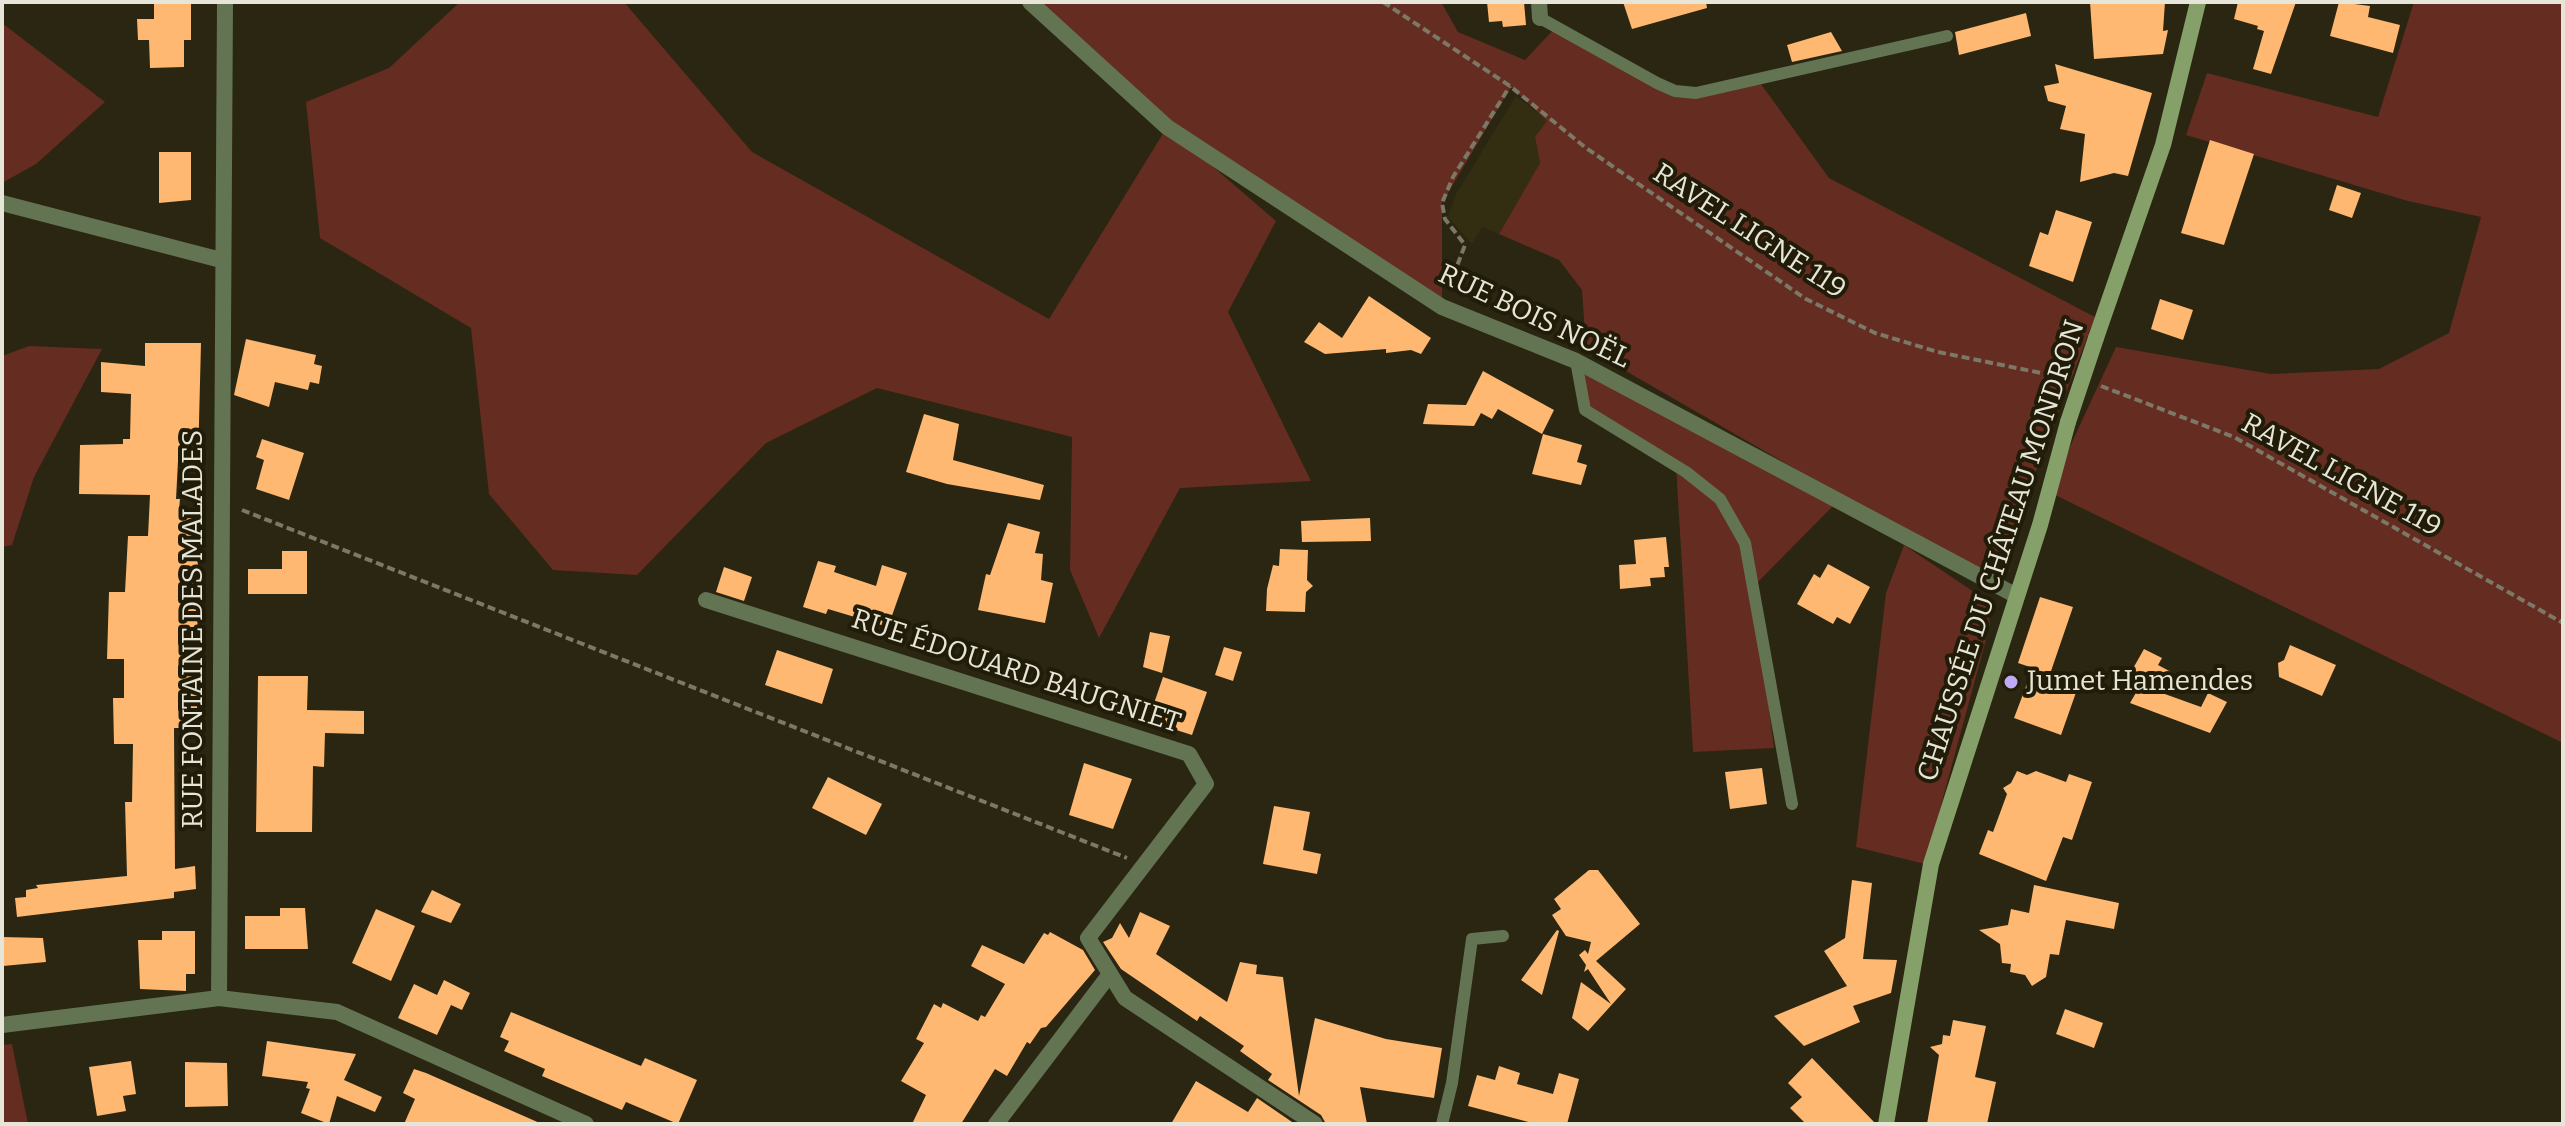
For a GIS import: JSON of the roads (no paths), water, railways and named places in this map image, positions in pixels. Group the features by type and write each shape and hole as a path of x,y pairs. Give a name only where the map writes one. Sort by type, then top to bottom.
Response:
{"main road":[{"name":"CHAUSSÉE DU CHÂTEAU MONDRON","path":"1886,1124 1931,864 2040,525 2068,422 2163,145 2198,2"}],"street":[{"name":"RUE FONTAINE DES MALADES","path":"219,998 221,260 225,2"},
{"name":"RUE BOIS NOËL","path":"1030,2 1167,127 1442,307 1576,361 2015,595"},
{"path":"2,203 221,260"},
{"name":"RUE ÉDOUARD BAUGNIET","path":"706,600 1189,754 1206,784 1088,938 1125,998 1315,1124"},
{"path":"996,1124 1110,974"},
{"path":"2,1025 219,998 337,1012 586,1124"}],"lane":[{"path":"1540,10 1657,83 1675,91 1696,93 1947,36"},
{"path":"1576,361 1585,410 1686,472 1720,499 1745,543 1792,804"},
{"path":"1442,1124 1452,1083 1472,939 1503,936"}],"place":[{"name":"Jumet Hamendes","path":"2011,682"}]}
